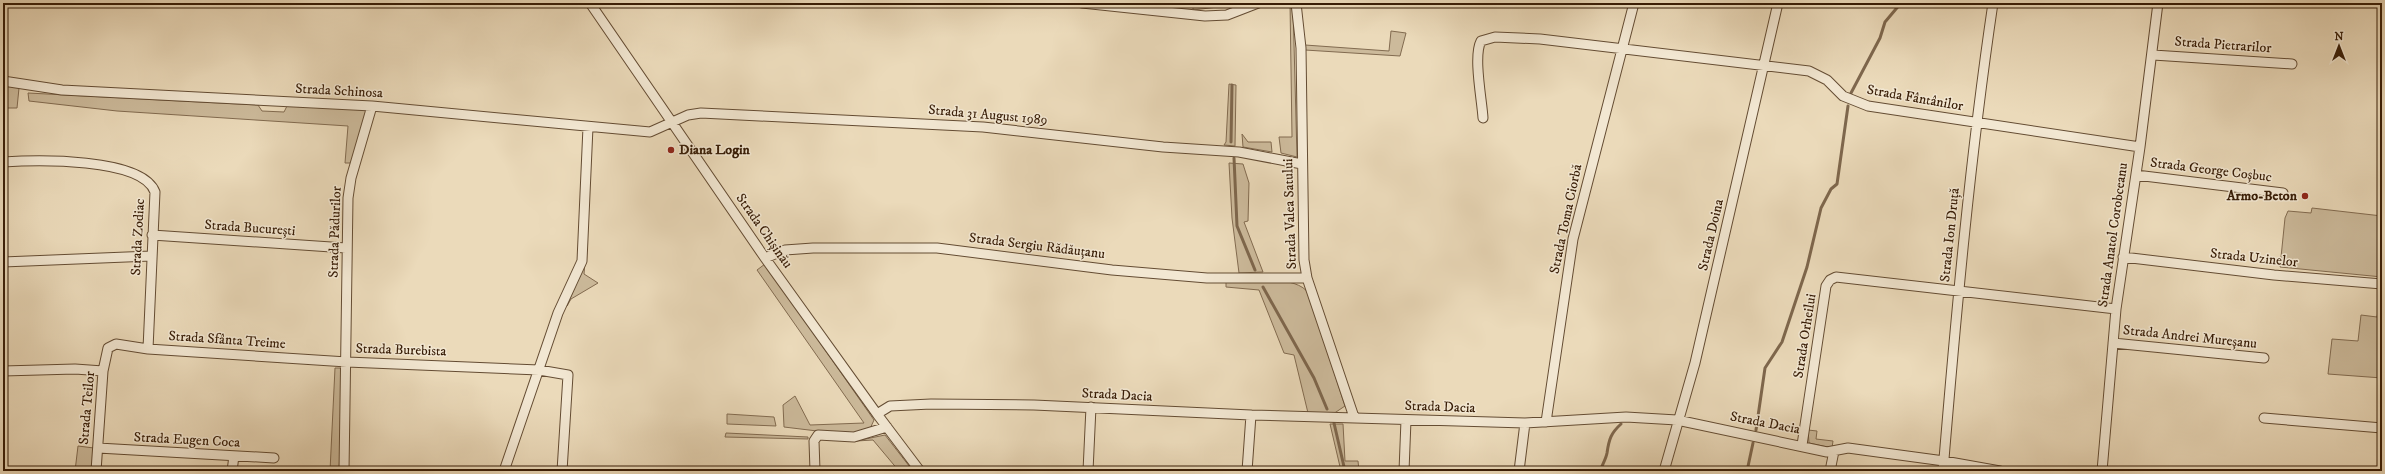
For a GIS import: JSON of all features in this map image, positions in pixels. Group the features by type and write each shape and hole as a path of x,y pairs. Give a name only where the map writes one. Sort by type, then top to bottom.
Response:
{"street":[{"name":"Strada Chișinău","path":"590,3 766,258 886,427 920,471"},
{"path":"1082,3 1145,6 1205,16 1227,15 1258,3"},
{"name":"Strada Valea Satului","path":"1296,3 1301,48 1304,260 1307,278 1354,417"},
{"name":"Strada Toma Ciorbă","path":"1546,422 1573,239 1634,3"},
{"name":"Strada Doina","path":"1664,471 1677,420 1695,363 1778,3"},
{"name":"Strada Ion Druță","path":"1943,471 1958,291 1975,124 1993,3"},
{"name":"Strada Anatol Corobceanu","path":"2102,471 2116,309 2153,55 2158,3"},
{"path":"1483,118 1478,46 1486,38 1540,38 1622,49"},
{"name":"Strada Fântânilor","path":"1622,49 1764,65 1820,75 1843,96 1868,106 1975,124 2140,147"},
{"name":"Strada Pietrarilor","path":"2153,55 2292,64"},
{"name":"Strada Schinosa","path":"3,82 62,90 372,106 650,132 672,122"},
{"name":"Strada Pădurilor","path":"347,362 346,248 348,198 351,178 372,106"},
{"name":"Strada 31 August 1989","path":"672,122 688,115 700,113 983,127 1163,147 1239,152 1302,164"},
{"path":"504,471 558,312 582,261 588,126"},
{"name":"Strada Zodiac","path":"3,162 44,161 127,170 141,177 153,187 155,192 148,348"},
{"name":"Strada George Coșbuc","path":"2136,175 2283,193"},
{"name":"Strada București","path":"152,235 346,248"},
{"name":"Strada Sergiu Rădăuțanu","path":"766,258 786,250 813,248 937,248 1112,270 1207,278 1307,278"},
{"path":"3,262 151,256"},
{"name":"Strada Uzinelor","path":"2123,257 2274,275 2382,284"},
{"name":"Strada Orheilui","path":"1802,445 1826,286 1830,280 1836,277 2116,309"},
{"name":"Strada Andrei Mureșanu","path":"2113,343 2264,358"},
{"name":"Strada Sfânta Treime","path":"108,348 116,344 148,348 347,362"},
{"name":"Strada Teilor","path":"96,471 103,372 108,348"},
{"name":"Strada Burebista","path":"344,471 347,362 539,370 568,375 562,471"},
{"path":"3,371 75,369 103,372"},
{"name":"Strada Dacia","path":"877,414 890,406 931,404 1091,407 1251,415 1525,423 1626,417 1677,420 1802,445 1828,452 1848,448 1944,461 2000,471"},
{"path":"1088,471 1091,407"},
{"path":"1247,471 1251,415"},
{"path":"2264,418 2382,428"},
{"path":"1404,471 1406,420"},
{"path":"1519,471 1525,423"},
{"path":"815,471 814,441 818,435 854,437 886,427"},
{"name":"Strada Eugen Coca","path":"98,448 274,458"},
{"path":"1830,471 1834,451"},
{"path":"232,471 234,456"}],"shaded area":[{"path":"1193,3 1226,3 1226,6 1193,10"},
{"path":"1290,3 1293,6 1297,157 1281,153 1279,137 1292,137"},
{"path":"1391,31 1406,33 1400,56 1305,50 1305,45 1389,51"},
{"path":"3,84 19,88 17,108 3,108"},
{"path":"1229,84 1236,85 1235,146 1224,145 1226,142"},
{"path":"28,93 258,105 262,111 284,112 287,106 365,110 366,115 352,163 345,163 348,126 117,111 29,101"},
{"path":"1242,134 1248,142 1271,142 1272,152 1243,147"},
{"path":"1229,163 1243,164 1249,183 1248,221 1244,222 1263,272 1239,273 1232,218"},
{"path":"2312,208 2382,216 2382,277 2280,267 2285,218 2288,211 2311,213"},
{"path":"585,262 584,274 598,283 571,299 567,306"},
{"path":"765,264 874,420 869,431 842,434 784,427 783,405 795,396 810,425 864,423 757,270"},
{"path":"1226,281 1283,281 1303,288 1309,294 1345,406 1333,414 1308,413 1294,355 1284,353 1259,290 1226,287"},
{"path":"2381,292 2382,378 2328,374 2332,339 2358,341 2361,315 2377,317"},
{"path":"335,368 340,368 344,374 339,471 330,471"},
{"path":"727,414 774,417 776,426 727,424"},
{"path":"1330,424 1343,424 1345,461 1358,461 1359,471 1341,471"},
{"path":"1808,430 1817,431 1816,439 1833,441 1832,448 1809,443"},
{"path":"726,433 808,437 808,439 725,437"},
{"path":"885,435 913,471 899,471 873,440 856,441"},
{"path":"78,446 94,448 92,471 75,471"}],"waterway":[{"path":"1851,93 1880,38 1885,22 1901,3"},
{"path":"1231,142 1232,85"},
{"path":"1756,430 1765,368 1782,342 1807,267 1821,208 1831,189 1837,184 1848,106"},
{"path":"1234,158 1237,226 1255,270"},
{"path":"1263,287 1314,378 1327,409"},
{"path":"1334,423 1345,471"},
{"path":"1600,471 1611,437 1621,424"},
{"path":"1747,471 1753,443"}],"place":[{"name":"Diana Login","path":"671,150"},
{"name":"Armo-Beton","path":"2305,196"}]}
